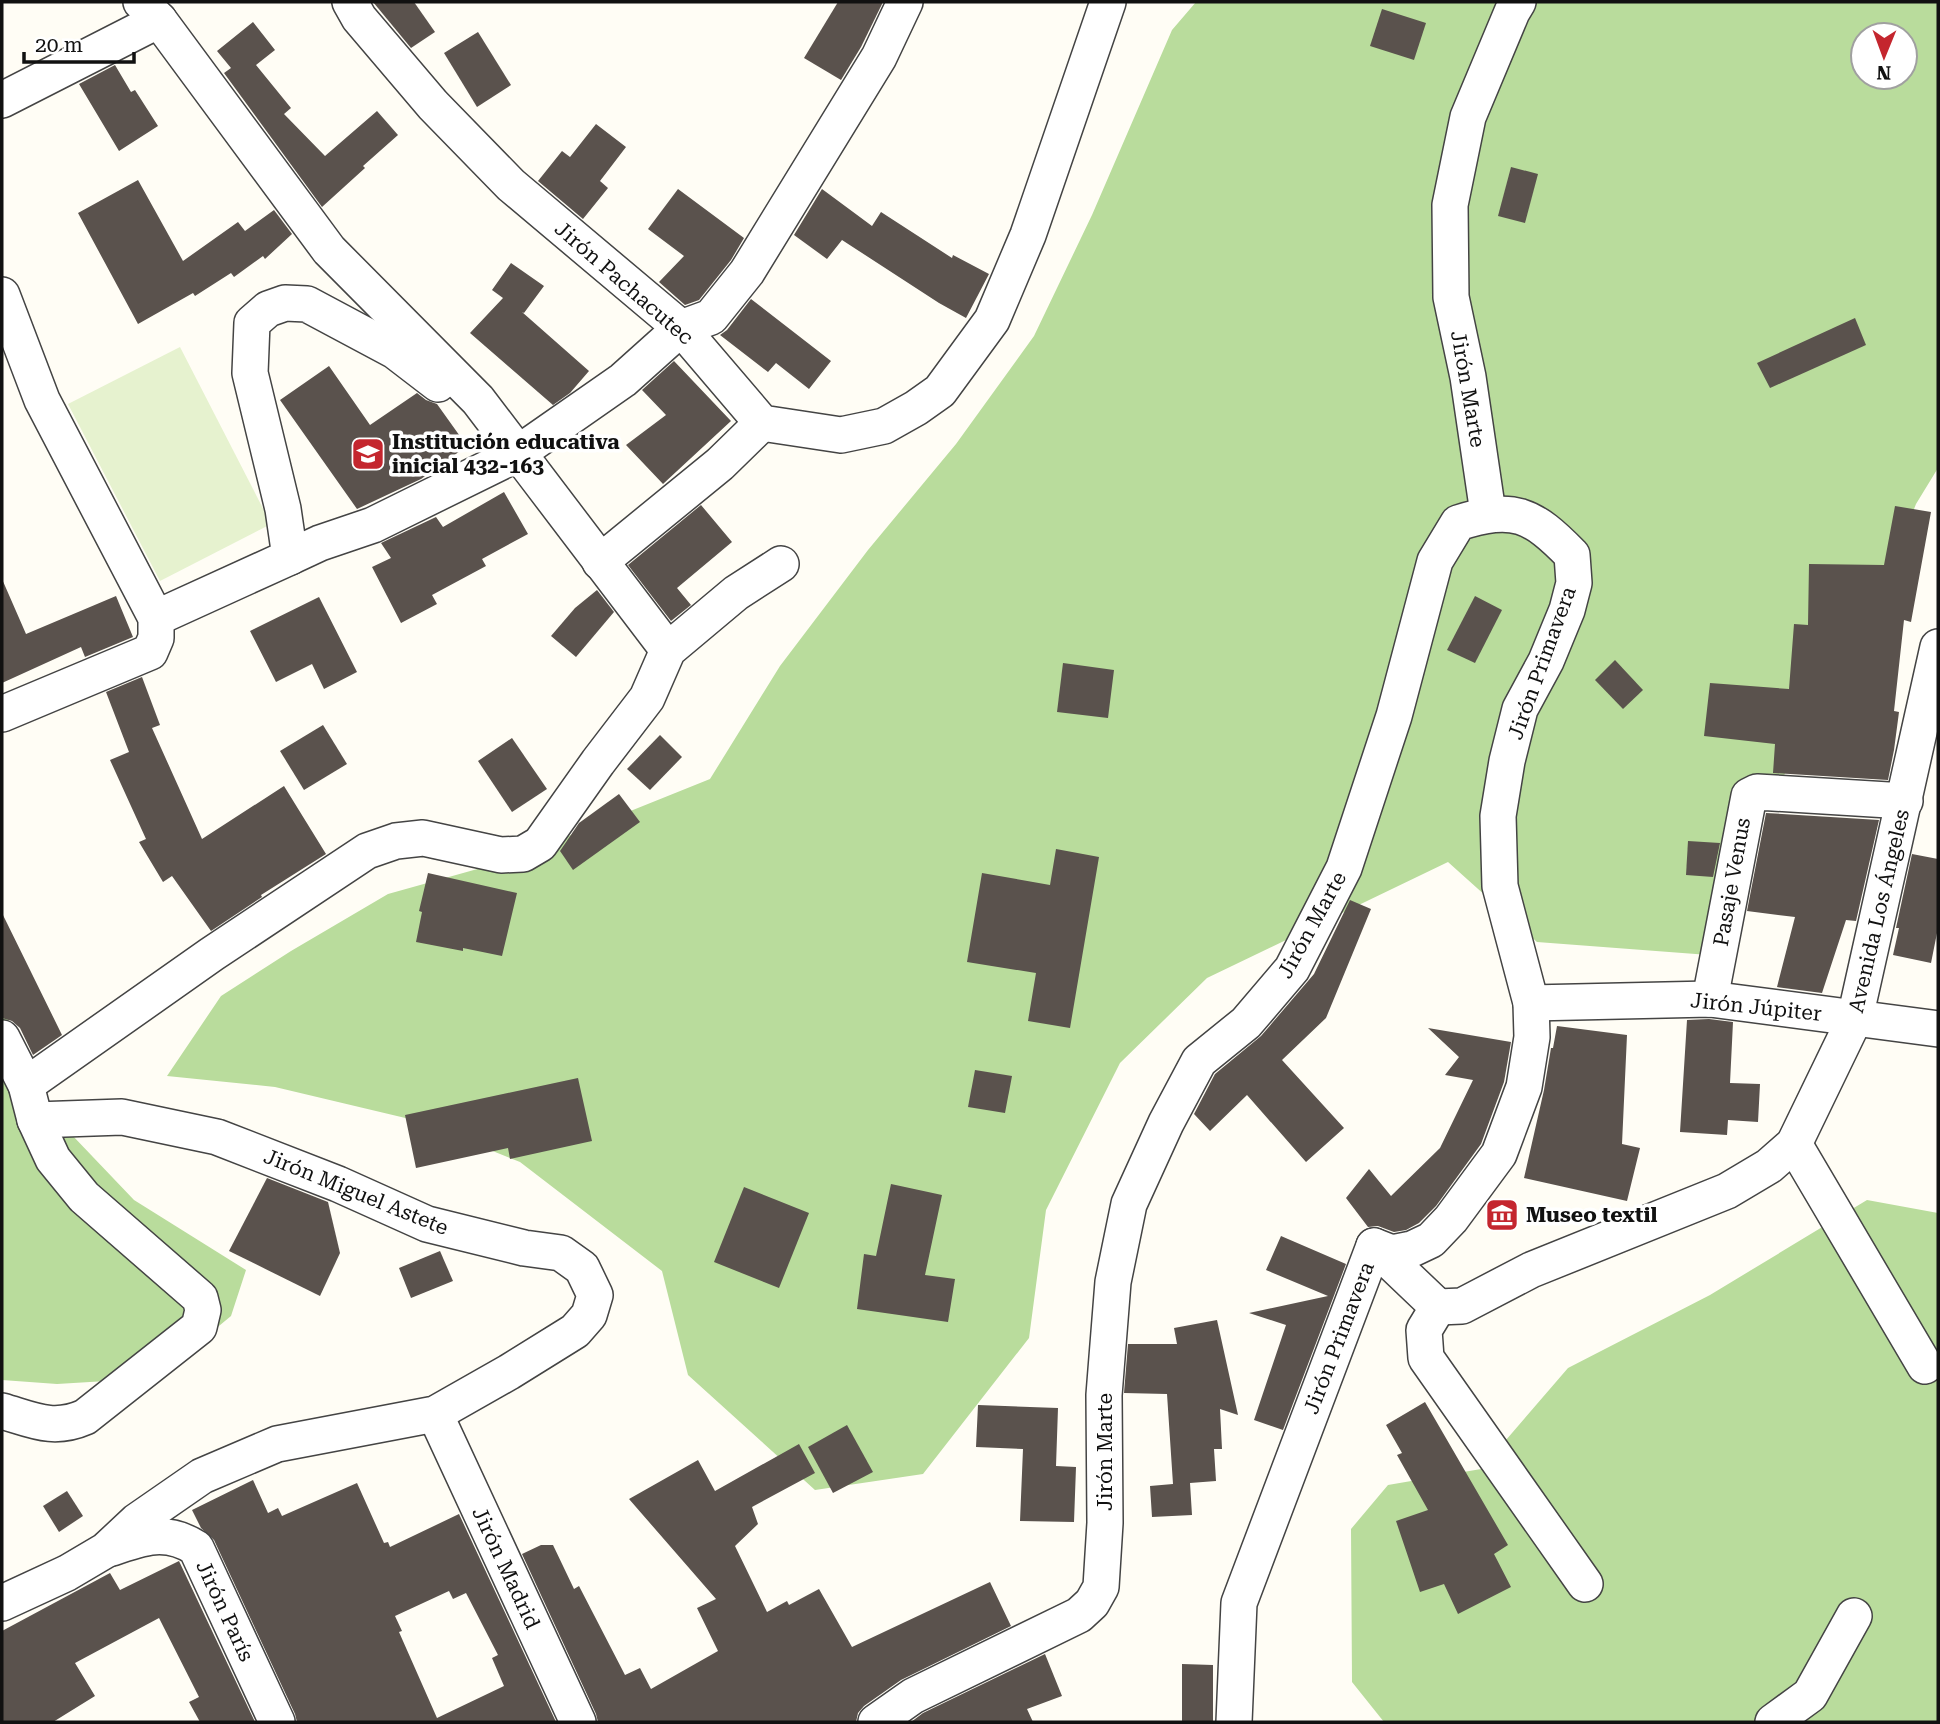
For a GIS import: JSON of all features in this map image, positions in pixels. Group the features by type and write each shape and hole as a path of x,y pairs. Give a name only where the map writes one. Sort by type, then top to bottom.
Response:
{"street":[{"name":"Jirón Pachacutec","path":"350,2 359,18 433,104 511,185 681,328 762,423"},
{"path":"156,618 320,543 373,525 517,454 623,380 681,328 711,317 747,272 879,57 905,2"},
{"path":"600,562 720,464 762,423 841,435 884,426 940,391 992,320 1028,235 1108,2"},
{"name":"Jirón Marte","path":"876,1722 913,1696 1079,1615 1093,1603 1101,1587 1105,1523 1105,1382 1113,1282 1129,1204 1166,1123 1199,1061 1245,1023 1292,969 1344,868 1394,716 1435,561 1458,523 1488,513 1468,377 1451,297 1450,205 1468,117 1518,2"},
{"path":"2,100 150,11 329,250 478,400 668,650"},
{"path":"2,295 42,401 156,618 156,638 150,652 2,714"},
{"path":"290,557 284,509 250,373 252,323 268,309 285,303 307,304 395,351 455,397 517,454"},
{"name":"Jirón Primavera","path":"1234,1722 1239,1603 1374,1246 1392,1253 1412,1249 1431,1240 1451,1219 1499,1154 1524,1087 1532,1037 1531,1003 1500,886 1498,816 1507,761 1520,709 1546,661 1567,610 1574,583 1572,555 1548,530 1520,514 1488,513"},
{"path":"26,1085 212,954 367,851 396,841 423,838 501,855 523,854 540,845 647,698 668,650 736,593 780,564"},
{"name":"Avenida Los Ángeles","path":"1438,1307 1462,1306 1531,1270 1727,1191 1769,1166 1794,1144 1855,1018 1938,647"},
{"name":"Pasaje Venus","path":"1710,999 1749,796 1757,792 1905,802"},
{"name":"Jirón Júpiter","path":"1531,1003 1710,999 1938,1029"},
{"path":"2,1038 26,1085 35,1120 53,1159 84,1197 200,1298 203,1310 200,1327 85,1417 67,1425 41,1423 2,1411"},
{"name":"Jirón Miguel Astete","path":"2,1603 66,1573 106,1550 136,1521 202,1476 277,1444 435,1413 575,1331 589,1315 595,1295 582,1268 561,1253 524,1248 427,1224 338,1184 216,1137 121,1117 35,1120"},
{"path":"1794,1144 1925,1366"},
{"path":"1374,1246 1438,1307 1424,1330 1426,1359 1465,1411 1528,1507 1585,1584"},
{"name":"Jirón Madrid","path":"435,1413 578,1722"},
{"name":"Jirón París","path":"106,1550 145,1538 166,1535 181,1539 196,1548 277,1722"},
{"path":"1773,1722 1811,1695 1854,1616"}],"green space":[{"path":"1196,2 1938,2 1938,468 1916,504 1867,628 1760,818 1722,956 1537,942 1448,862 1207,978 1120,1063 1046,1210 1029,1338 923,1474 815,1490 688,1375 662,1271 520,1162 418,1121 275,1087 167,1076 221,996 388,894 506,861 710,779 780,666 868,550 956,444 1034,336 1092,215 1172,30"},
{"path":"180,347 271,524 160,581 68,404"},
{"path":"2,1005 51,1113 134,1200 246,1270 231,1316 156,1378 57,1384 2,1380"},
{"path":"1867,1200 1938,1213 1938,1722 1384,1722 1352,1682 1351,1529 1388,1485 1481,1469 1568,1368 1710,1295"}],"building":[{"path":"373,2 414,2 435,32 411,48"},
{"path":"838,2 883,2 841,80 804,58"},
{"path":"1382,9 1426,23 1414,60 1370,46"},
{"path":"253,22 275,50 256,65 291,108 284,114 325,156 377,111 398,135 322,207 224,73 231,68 217,51"},
{"path":"478,32 511,85 477,107 444,53"},
{"path":"115,65 131,92 135,90 158,126 119,151 79,84"},
{"path":"596,124 626,147 600,181 608,188 583,219 538,181 562,151 570,157"},
{"path":"1511,167 1538,174 1525,223 1498,216"},
{"path":"138,180 183,261 238,222 245,231 274,210 292,234 265,259 263,256 234,277 231,273 195,296 193,293 138,324 78,213"},
{"path":"678,189 744,238 731,260 699,300 685,305 659,282 684,256 648,229"},
{"path":"822,189 872,226 881,212 952,258 953,255 989,274 966,318 842,240 827,259 794,235"},
{"path":"511,263 544,286 524,313 522,312 589,371 570,393 553,405 470,333 503,298 492,290"},
{"path":"751,299 831,361 809,389 776,363 768,372 720,335"},
{"path":"1855,318 1866,345 1770,388 1757,363"},
{"path":"674,361 731,421 663,484 626,445 666,415 642,390"},
{"path":"329,366 370,425 417,393 437,404 467,446 421,479 357,509 280,400"},
{"path":"504,492 528,534 482,559 486,566 432,595 437,604 401,623 372,567 391,558 381,543 436,517 443,527"},
{"path":"701,505 732,542 677,588 691,605 671,621 628,565"},
{"path":"1895,506 1931,512 1911,622 1904,620 1894,711 1899,712 1888,780 1773,773 1775,744 1704,736 1710,683 1789,689 1794,624 1808,625 1809,564 1884,565"},
{"path":"2,579 26,634 116,596 133,637 85,657 81,647 2,683"},
{"path":"597,590 614,612 576,657 551,636 575,608"},
{"path":"1475,596 1502,610 1475,663 1447,650"},
{"path":"319,597 357,672 324,689 312,664 276,682 250,631"},
{"path":"1615,660 1643,690 1623,709 1595,680"},
{"path":"1063,663 1114,670 1108,718 1057,712"},
{"path":"142,677 160,725 152,728 202,839 284,786 326,854 211,931 172,876 163,882 139,842 146,839 110,760 129,752 106,692"},
{"path":"323,725 347,764 304,790 280,751"},
{"path":"660,735 682,757 650,790 627,769"},
{"path":"512,738 547,789 512,812 478,761"},
{"path":"619,794 640,822 573,870 560,851 579,823"},
{"path":"1766,813 1879,820 1856,921 1846,920 1822,993 1777,987 1795,917 1747,911"},
{"path":"1688,841 1720,843 1713,877 1686,875"},
{"path":"1056,849 1099,857 1070,1028 1028,1021 1036,973 967,962 982,873 1050,885"},
{"path":"1912,854 1938,859 1938,928 1931,963 1893,955"},
{"path":"428,873 517,893 502,956 416,942 422,912 419,911"},
{"path":"1350,900 1371,909 1326,1018 1282,1060 1344,1128 1306,1162 1247,1095 1210,1131 1194,1114 1215,1074 1261,1036 1314,974"},
{"path":"2,913 62,1035 33,1055 20,1028 12,1021 2,1018"},
{"path":"1687,1020 1733,1022 1730,1083 1760,1084 1758,1122 1728,1120 1727,1135 1680,1132"},
{"path":"1557,1026 1627,1035 1622,1144 1640,1148 1627,1201 1524,1178"},
{"path":"1428,1028 1511,1042 1504,1082 1481,1144 1436,1206 1419,1223 1406,1230 1394,1232 1378,1226 1368,1227 1346,1198 1369,1169 1391,1196 1440,1148 1473,1080 1445,1075 1459,1057"},
{"path":"975,1070 1012,1076 1005,1113 968,1107"},
{"path":"578,1078 592,1141 510,1159 508,1148 416,1168 405,1115"},
{"path":"267,1178 328,1202 340,1253 320,1296 229,1251"},
{"path":"891,1184 942,1195 925,1275 955,1279 948,1322 857,1309 864,1254 876,1256"},
{"path":"744,1187 809,1213 779,1288 714,1262"},
{"path":"1281,1236 1346,1264 1283,1430 1254,1420 1286,1325 1249,1313 1328,1296 1266,1270"},
{"path":"440,1251 453,1281 411,1298 399,1268"},
{"path":"1217,1320 1238,1415 1220,1409 1222,1449 1214,1449 1216,1481 1190,1483 1192,1515 1152,1517 1150,1486 1173,1484 1167,1394 1124,1393 1128,1344 1177,1344 1174,1328"},
{"path":"1425,1402 1508,1545 1494,1554 1511,1587 1458,1614 1444,1584 1420,1592 1396,1521 1428,1510 1397,1455 1402,1453 1386,1425"},
{"path":"978,1405 1058,1408 1056,1466 1076,1467 1074,1522 1020,1521 1023,1449 976,1447"},
{"path":"847,1425 873,1472 833,1493 808,1447"},
{"path":"799,1444 815,1473 752,1507 758,1524 735,1546 767,1612 787,1601 789,1605 819,1589 852,1647 990,1582 1011,1626 901,1680 864,1706 858,1713 856,1722 598,1722 522,1554 541,1545 553,1545 574,1589 579,1586 625,1675 640,1668 651,1689 718,1651 697,1608 716,1599 629,1499 698,1460 715,1491"},
{"path":"253,1480 268,1513 278,1508 282,1516 357,1483 384,1543 388,1542 390,1547 459,1514 556,1722 297,1722 214,1540 201,1528 192,1510","holes":["449,1591 453,1599 466,1593 498,1655 492,1658 504,1686 437,1718 399,1632 402,1631 395,1616"]},
{"path":"67,1491 83,1516 59,1532 43,1506"},
{"path":"179,1561 255,1722 200,1722 189,1702 199,1697 159,1618 75,1663 95,1696 53,1722 2,1722 2,1631 110,1573 120,1590"},
{"path":"1045,1654 1062,1696 1027,1709 1033,1722 911,1722 923,1713"},
{"path":"1182,1664 1213,1665 1213,1722 1182,1722"}],"place":[{"name":"Institución educativa inicial 432-163","path":"368,454"},
{"name":"Museo textil","path":"1502,1215"}]}
